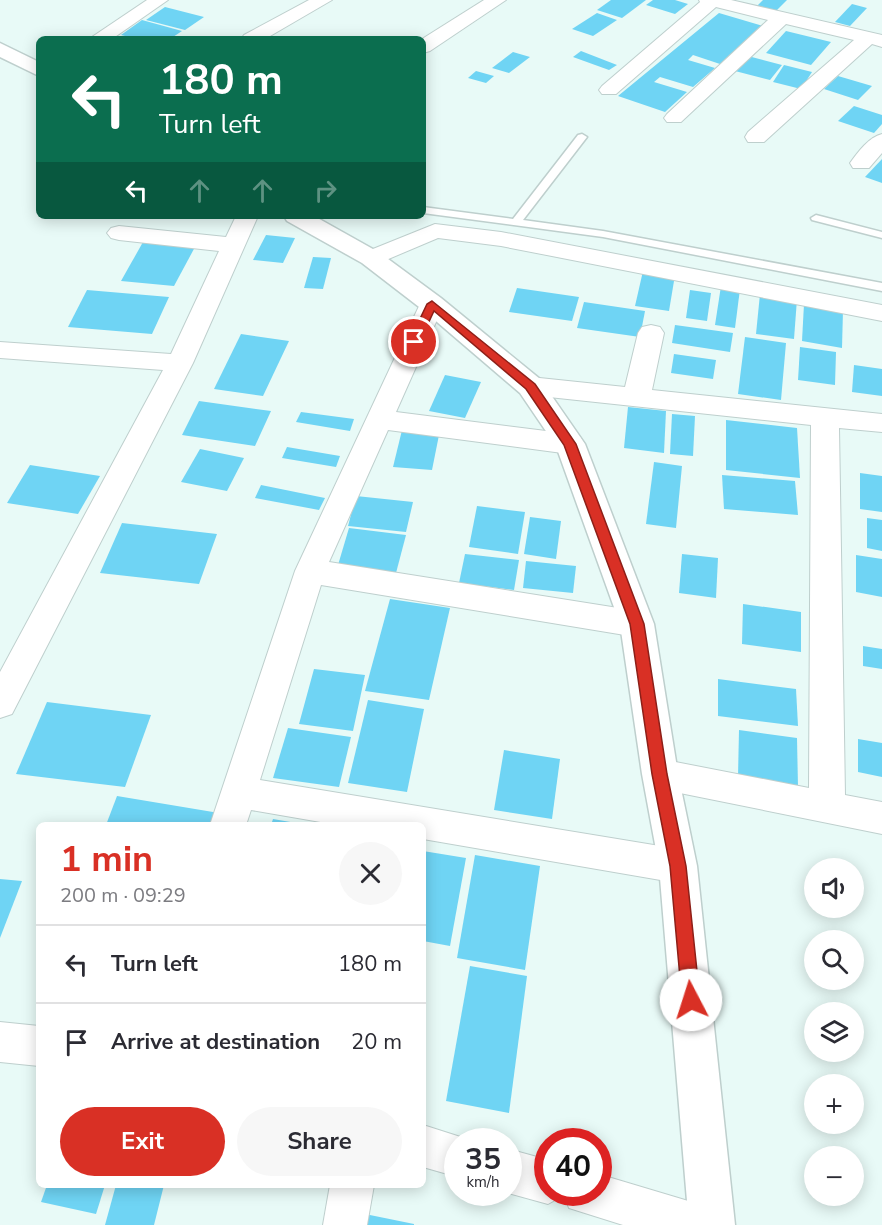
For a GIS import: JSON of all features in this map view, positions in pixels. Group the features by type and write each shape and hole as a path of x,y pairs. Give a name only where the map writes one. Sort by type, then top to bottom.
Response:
{"street":[{"path":"104,36 159,0"},
{"path":"257,36 323,0"},
{"path":"426,45 497,0"},
{"path":"609,90 711,1 875,39"},
{"path":"674,118 785,18 804,6"},
{"path":"756,137 875,39"},
{"path":"0,49 36,68"},
{"path":"861,163 882,140"},
{"path":"1,700 180,363 246,219"},
{"path":"301,219 371,258 432,304 531,386 570,444 637,624 660,774 678,866 712,1225"},
{"path":"371,258 435,231 501,239 882,311"},
{"path":"119,233 234,245"},
{"path":"340,822 232,808 310,570 432,304"},
{"path":"637,397 643,360 651,333"},
{"path":"0,350 180,363"},
{"path":"531,386 882,423"},
{"path":"825,416 826,808"},
{"path":"378,419 570,444"},
{"path":"310,570 637,624"},
{"path":"660,774 882,818"},
{"path":"426,833 678,866"},
{"path":"0,1042 36,1046"},
{"path":"426,1147 444,1152"},
{"path":"345,1225 351,1188"},
{"path":"612,1200 699,1225"}],"lane":[{"path":"515,223 582,137"},
{"path":"426,210 603,234 882,287"},
{"path":"816,218 882,235"}],"building":[{"path":"611,0 646,0 622,18 597,10"},
{"path":"653,0 675,0 688,4 675,14 646,5"},
{"path":"763,0 787,0 775,12 756,7"},
{"path":"852,4 867,8 850,26 835,22"},
{"path":"165,7 204,17 185,30 146,20"},
{"path":"597,13 617,20 593,36 572,29"},
{"path":"719,13 763,26 720,64 693,55 688,60 715,68 693,87 660,77 654,82 687,92 665,112 618,96"},
{"path":"142,20 182,31 174,36 121,35"},
{"path":"786,31 831,42 811,65 766,53"},
{"path":"581,51 617,65 609,70 573,57"},
{"path":"513,52 530,57 509,73 492,68"},
{"path":"748,56 782,65 770,80 735,71"},
{"path":"784,65 812,72 801,89 773,82"},
{"path":"476,71 494,76 486,83 468,78"},
{"path":"838,76 872,86 858,100 824,89"},
{"path":"854,106 882,115 882,124 874,133 838,121"},
{"path":"882,159 882,183 865,177"},
{"path":"266,235 295,238 283,263 253,260"},
{"path":"143,242 195,247 174,286 121,281"},
{"path":"313,257 331,258 323,289 304,288"},
{"path":"643,271 675,275 669,311 635,306"},
{"path":"721,286 740,289 735,328 715,325"},
{"path":"517,288 579,297 572,321 509,312"},
{"path":"87,290 169,297 152,334 68,327"},
{"path":"690,290 711,293 707,321 686,318"},
{"path":"760,294 797,299 794,339 756,334"},
{"path":"584,302 645,311 640,337 577,328"},
{"path":"804,304 843,310 842,348 802,341"},
{"path":"675,325 733,333 730,352 672,343"},
{"path":"241,334 289,341 263,396 214,389"},
{"path":"745,337 786,343 781,400 738,394"},
{"path":"800,347 836,352 835,385 798,380"},
{"path":"674,354 716,360 713,379 671,373"},
{"path":"854,365 882,369 882,396 852,392"},
{"path":"445,375 481,382 465,418 429,411"},
{"path":"199,401 271,411 255,446 182,435"},
{"path":"628,407 666,411 664,453 624,448"},
{"path":"301,412 354,419 350,431 296,422"},
{"path":"672,414 695,416 693,456 670,454"},
{"path":"726,420 797,428 800,478 726,470"},
{"path":"403,426 440,430 432,470 393,467"},
{"path":"287,447 340,456 336,467 282,458"},
{"path":"200,449 244,458 227,491 181,482"},
{"path":"654,462 682,466 676,528 646,524"},
{"path":"30,465 100,476 78,514 7,503"},
{"path":"860,473 882,476 882,512 860,509"},
{"path":"722,475 795,481 798,515 724,509"},
{"path":"261,485 325,498 319,510 255,498"},
{"path":"356,496 413,502 406,532 348,526"},
{"path":"477,506 525,512 518,554 469,547"},
{"path":"530,517 561,521 556,559 524,554"},
{"path":"867,518 882,520 882,551 867,548"},
{"path":"122,523 217,534 199,584 100,573"},
{"path":"349,528 406,535 396,573 338,565"},
{"path":"465,554 519,560 514,590 459,583"},
{"path":"682,554 718,558 716,598 679,593"},
{"path":"856,555 882,559 882,597 856,592"},
{"path":"526,561 576,566 573,593 523,588"},
{"path":"390,599 450,608 429,700 365,691"},
{"path":"743,604 801,612 801,652 742,644"},
{"path":"863,646 882,649 882,669 863,666"},
{"path":"314,669 365,675 353,731 299,724"},
{"path":"718,679 796,689 798,726 718,716"},
{"path":"368,700 424,709 407,792 348,783"},
{"path":"47,702 151,715 125,787 16,774"},
{"path":"288,728 351,737 339,787 273,778"},
{"path":"739,730 797,738 798,787 738,777"},
{"path":"858,739 882,743 882,777 858,772"},
{"path":"504,750 560,759 552,819 494,810"},
{"path":"117,796 219,813 216,822 107,822"},
{"path":"273,819 290,822 272,822"},
{"path":"426,851 466,858 450,946 426,942"},
{"path":"475,855 540,866 525,970 457,958"},
{"path":"0,879 22,881 0,938"},
{"path":"470,966 527,976 509,1113 446,1101"},
{"path":"46,1188 104,1188 96,1214 41,1202"},
{"path":"115,1188 163,1188 154,1225 105,1225"},
{"path":"365,1214 414,1224 414,1225 363,1225"}],"route":[{"path":"414,342 432,304 531,386 570,444 637,624 660,774 678,866 691,1000"}]}
